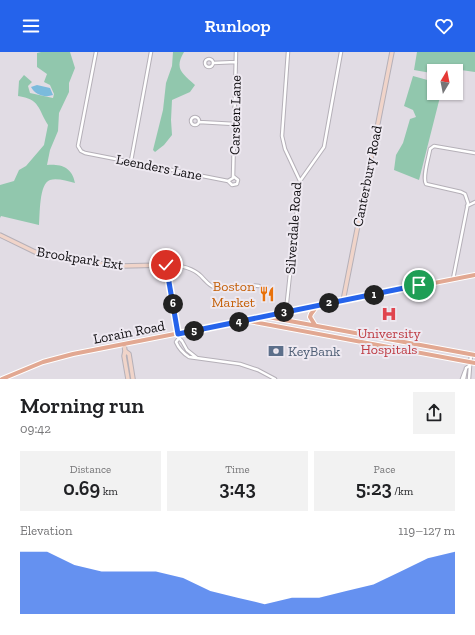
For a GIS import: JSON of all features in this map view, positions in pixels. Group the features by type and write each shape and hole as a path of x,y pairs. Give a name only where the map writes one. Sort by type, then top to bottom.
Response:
{"main road":[{"name":"Lorain Road","path":"4,379 43,362 124,344 178,336 286,311 475,275"},
{"path":"315,325 310,318 317,306"},
{"path":"265,316 473,355"},
{"path":"247,320 470,364 475,363"}],"street":[{"name":"Leenders Lane","path":"96,52 78,146 81,151 228,181"},
{"path":"130,161 151,52"},
{"name":"Carsten Lane","path":"233,177 236,52"},
{"name":"Silverdale Road","path":"286,311 300,181 285,149 282,136 288,52"},
{"path":"300,181 324,147 340,52"},
{"name":"Canterbury Road","path":"343,301 392,52"},
{"path":"213,63 236,62"},
{"path":"199,122 235,124"},
{"path":"453,279 468,203 465,194 452,189 429,185 425,181 425,176 430,149 434,146 475,153"},
{"path":"233,177 237,178 238,181 237,184 232,185 228,181 233,177"},
{"path":"467,206 475,202"},
{"name":"Brookpark Ext","path":"0,236 35,252 95,263 121,266 179,266 189,269 201,276 206,282 215,288 225,290 252,284 259,286"},
{"path":"166,265 178,336 176,342 183,353 194,359 197,358 247,366 275,379"},
{"path":"178,336 187,350 197,358"},
{"path":"124,344 124,356 128,379"},
{"path":"125,351 129,354 133,379"},
{"path":"469,379 470,364 473,355"},
{"path":"463,379 463,374 470,364"}],"green space":[{"path":"70,52 75,68 69,83 69,92 59,113 58,131 50,150 47,165 57,165 69,170 75,183 56,179 46,182 42,193 39,225 1,216 0,218 0,185 14,181 19,170 26,166 44,145 48,125 38,106 35,102 25,97 18,96 19,81 24,75 32,82 28,86 30,93 53,98 54,94 50,85 44,82 47,74 37,67 37,53"},
{"path":"173,52 184,52 180,63 181,70 183,74 195,85 190,92 172,100 172,135 164,145 155,152 153,150 163,110 166,83 172,66"},
{"path":"417,52 475,52 475,72 463,70 463,64 427,64 427,72 414,70"},
{"path":"413,76 427,80 427,100 439,100 419,180 394,170 396,155 403,143 410,119 416,117 413,110 404,106"}],"water":[{"path":"37,85 50,88 53,95 47,96 38,94 31,87"}],"place":[{"name":"Boston Market","path":"267,294"},
{"name":"University Hospitals","path":"389,314"},
{"name":"KeyBank","path":"276,351"}],"route":[{"path":"166,265 178,334 419,285"}]}
